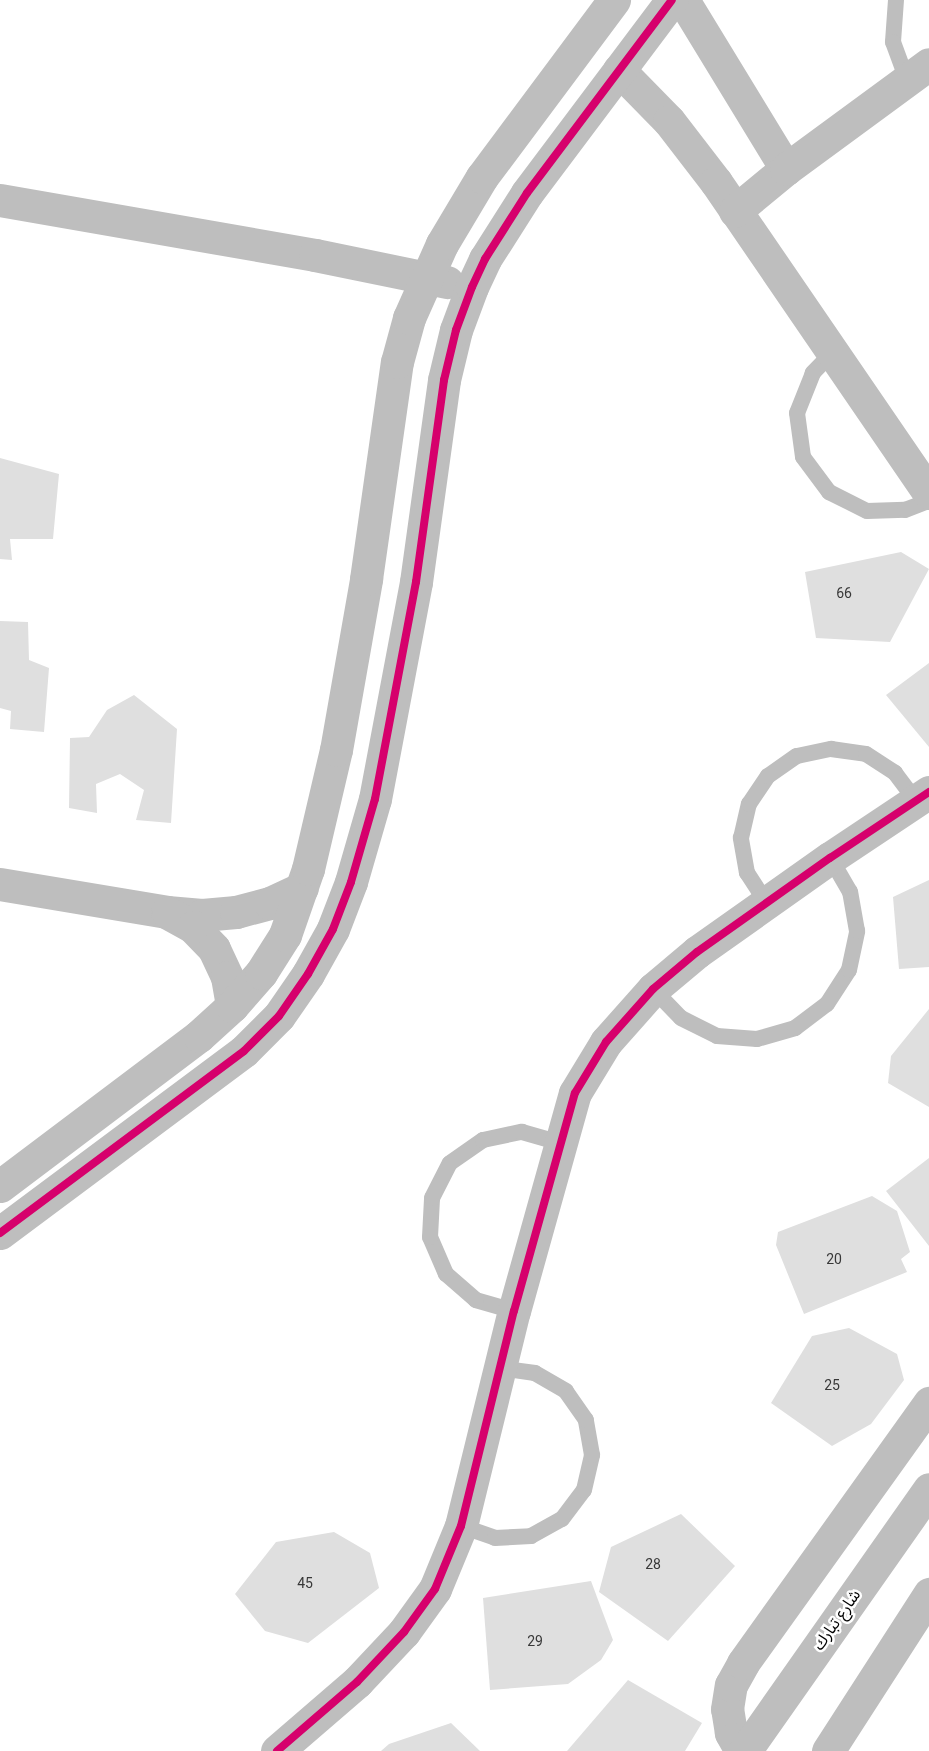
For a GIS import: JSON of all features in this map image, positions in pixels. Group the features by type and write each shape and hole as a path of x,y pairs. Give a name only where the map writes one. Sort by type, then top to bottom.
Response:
{"street":[{"path":"0,1186 199,1036 232,1006 261,973 285,935 305,878 336,750 397,362 409,318 452,224 482,177 614,0"},
{"path":"0,1233 244,1051 279,1016 308,974 323,947 351,882 375,799 387,744 416,582 444,380 456,330 485,259 527,192 672,0"},
{"path":"683,0 786,169"},
{"path":"619,70 669,121 735,210 929,493"},
{"path":"735,210 786,169 918,72"},
{"path":"0,200 472,287"},
{"path":"277,1751 357,1682 404,1632 435,1589 461,1526 499,1368 560,1143 580,1085 606,1042 653,989 697,952 922,796"},
{"path":"0,884 167,912 202,915 236,912 270,903 305,878 351,882"},
{"path":"167,912 193,927 214,949 227,977 232,1006"},
{"path":"741,1751 731,1733 727,1709 731,1685 743,1664 929,1403"},
{"name":"شارع تبارك","path":"745,1751 929,1490"},
{"path":"828,1751 929,1594"}],"lane":[{"path":"896,0 893,42 918,72"},
{"path":"832,352 813,373 797,413 803,457 829,492 867,511 905,510 929,501"},
{"path":"766,902 747,873 741,838 749,804 768,776 797,756 831,748 866,754 895,773 922,796"},
{"path":"653,989 681,1018 717,1035 757,1039 795,1028 827,1004 849,970 857,931 850,892 830,858"},
{"path":"514,1311 476,1300 446,1274 430,1237 432,1198 450,1163 483,1140 522,1132 560,1143"},
{"path":"461,1526 495,1539 531,1536 562,1519 584,1490 592,1455 586,1420 566,1391 535,1373 499,1368"}],"building":[{"path":"0,458 59,474 53,539 10,539 12,560 0,559"},
{"path":"901,552 929,569 890,642 816,638 805,572"},
{"path":"0,621 28,622 29,660 49,668 44,732 10,729 11,711 0,708"},
{"path":"929,663 929,747 886,695"},
{"path":"134,695 177,729 171,823 136,820 144,790 120,774 96,784 97,813 69,808 70,738 89,737 107,710"},
{"path":"929,880 929,967 899,969 893,897"},
{"path":"929,1009 929,1107 888,1083 891,1056"},
{"path":"929,1158 929,1246 886,1191"},
{"path":"872,1196 897,1211 910,1252 901,1259 907,1272 804,1314 776,1245 778,1232"},
{"path":"849,1328 897,1354 904,1380 871,1424 832,1446 771,1403 812,1336"},
{"path":"681,1514 735,1566 668,1641 599,1592 611,1547"},
{"path":"334,1532 370,1553 379,1588 308,1643 265,1631 235,1594 276,1542"},
{"path":"591,1581 613,1640 601,1660 568,1684 490,1690 483,1598"},
{"path":"628,1680 702,1723 685,1751 567,1751"},
{"path":"451,1723 480,1751 381,1751 389,1744"}],"cycle path":[{"path":"0,1233 244,1051 279,1016 308,974 333,929 351,882 375,799 416,582 444,380 456,330 485,259 527,193 672,0"},
{"path":"277,1751 357,1682 404,1632 435,1589 461,1526 514,1311 575,1093 606,1042 653,989 697,952 830,858 929,792"}]}
